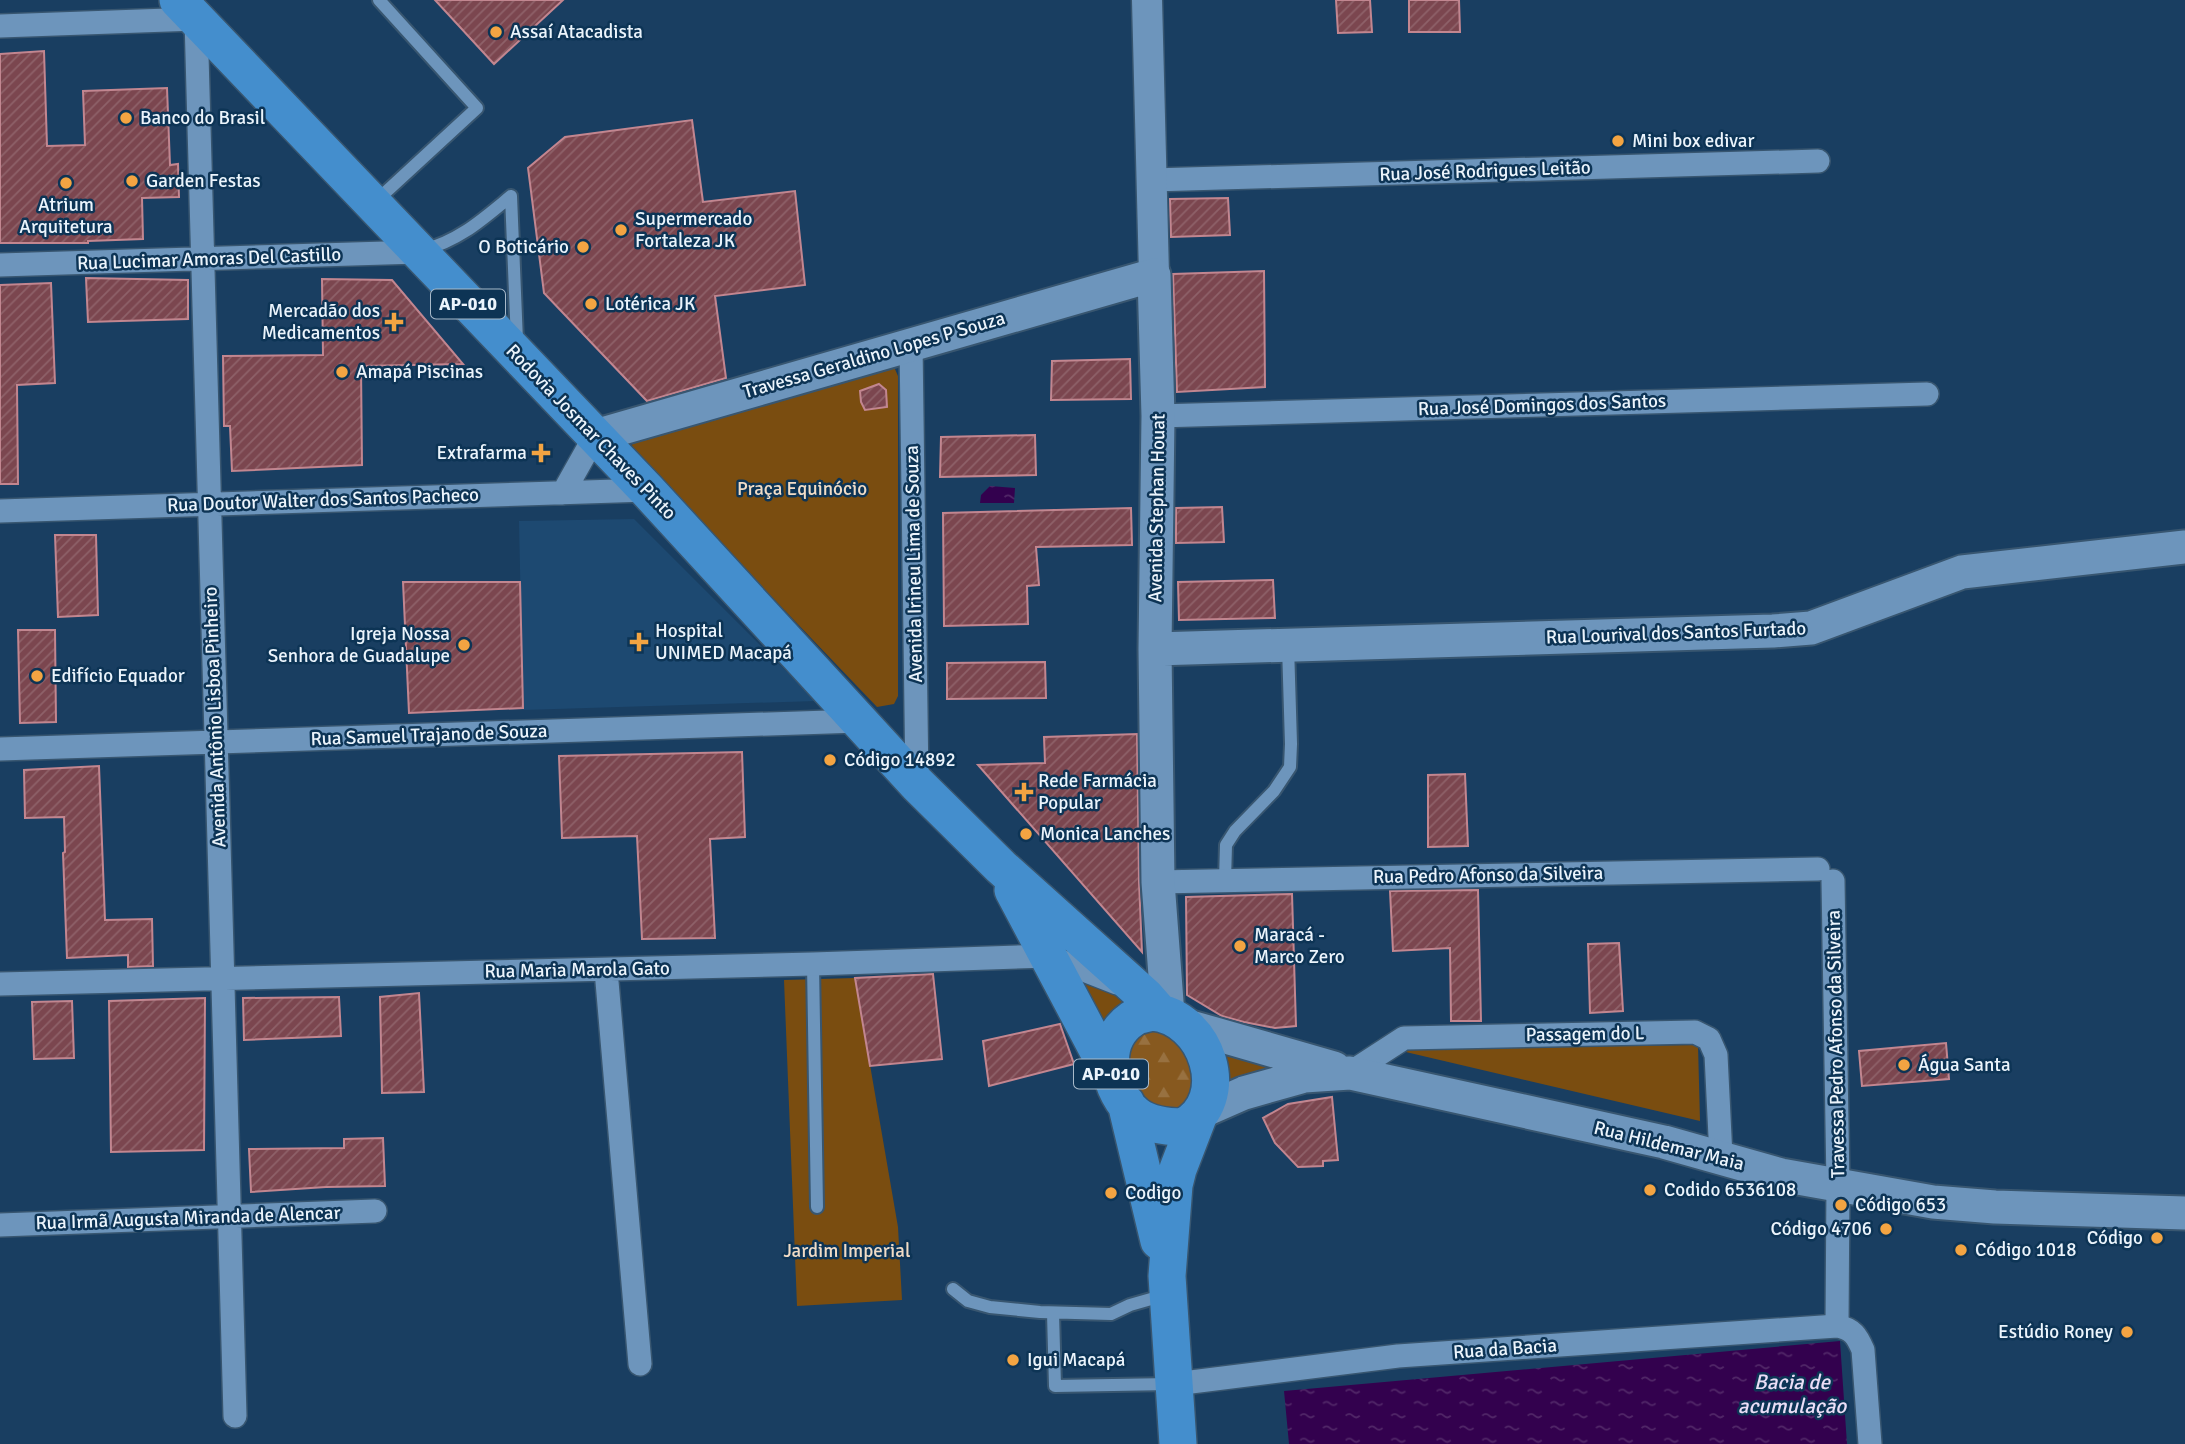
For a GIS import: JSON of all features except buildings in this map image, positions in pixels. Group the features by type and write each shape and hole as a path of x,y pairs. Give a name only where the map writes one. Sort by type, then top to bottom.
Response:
{"main road":[{"name":"Rodovia Josmar Chaves Pinto","path":"190,6 372,204 647,490 917,784 1000,867 1164,1012"},
{"name":"Travessa Geraldino Lopes P Souza","path":"595,436 1154,275"},
{"name":"Avenida Stephan Houat","path":"1154,275 1158,416 1155,649 1158,882 1164,1012"},
{"name":"Rua Lourival dos Santos Furtado","path":"1155,649 1811,628 1962,572 2185,547"},
{"name":"Rodovia Josmar Chaves Pinto","path":"1000,867 1118,1089 1168,1285"},
{"name":"AP-010","path":"1152,1012 1164,1012 1195,1034 1210,1067 1210,1088 1201,1114 1183,1127 1159,1125 1136,1115 1118,1089 1112,1049 1116,1036 1132,1019 1152,1012"},
{"path":"1164,1012 1350,1073"},
{"name":"Rua Hildemar Maia","path":"1201,1114 1244,1093 1304,1076 1350,1073 1721,1157 1781,1175 1933,1202 1995,1207 2185,1213"},
{"name":"Rodovia Josmar Chaves Pinto","path":"1178,1444 1168,1285 1174,1185 1201,1114"}],"street":[{"name":"Avenida Stephan Houat","path":"1147,0 1154,275"},
{"path":"0,26 190,6"},
{"name":"Avenida Antônio Lisboa Pinheiro","path":"190,6 203,259 235,1416"},
{"name":"Rua José Rodrigues Leitão","path":"1152,180 1818,161"},
{"name":"Rua Lucimar Amoras Del Castillo","path":"0,265 418,252"},
{"name":"Avenida Irineu Lima de Souza","path":"911,344 917,784"},
{"name":"Rua José Domingos dos Santos","path":"1158,416 1927,394"},
{"path":"563,493 595,436"},
{"name":"Rua Doutor Walter dos Santos Pacheco","path":"0,511 647,490"},
{"name":"Rua Samuel Trajano de Souza","path":"0,749 858,721"},
{"name":"Rua Pedro Afonso da Silveira","path":"1158,882 1826,875"},
{"name":"Travessa Pedro Afonso da Silveira","path":"1826,875 1838,1185 1837,1326"},
{"name":"Rua Maria Marola Gato","path":"0,984 606,970 1048,956 1093,972 1164,1012"},
{"path":"606,970 640,1364"},
{"name":"Passagem do L","path":"1350,1073 1404,1038 1695,1032 1709,1040 1716,1055 1721,1157"},
{"name":"Rua Irmã Augusta Miranda de Alencar","path":"0,1225 375,1211"},
{"path":"1837,1326 1848,1328 1858,1338 1863,1350 1870,1444"},
{"name":"Rua da Bacia","path":"1175,1384 1398,1356 1837,1326"}],"lane":[{"path":"372,204 477,108 379,0"},
{"path":"418,252 444,245 472,229 510,195 517,355"},
{"path":"1225,880 1226,845 1235,831 1274,791 1290,767 1292,744 1288,645"},
{"path":"813,964 817,1207"},
{"path":"953,1289 968,1301 990,1307 1053,1313 1111,1314 1168,1285"},
{"path":"1053,1313 1055,1386 1175,1384"}],"shaded area":[{"name":"Hospital UNIMED Macapá","path":"634,519 816,701 523,710 519,521"}],"green space":[{"name":"Praça Equinócio","path":"894,367 898,376 898,696 894,704 877,707 633,452 632,445 635,436"},
{"path":"1064,967 1136,999 1109,1032"},
{"name":"Jardim Imperial","path":"855,978 898,1227 902,1300 797,1306 784,980"},
{"path":"1159,1028 1176,1037 1197,1075 1188,1108 1157,1110 1137,1086 1130,1072 1127,1054 1133,1034"},
{"path":"1210,1041 1293,1062 1221,1093"},
{"path":"1698,1045 1700,1121 1393,1049"}],"water":[{"path":"990,486 1015,488 1014,503 980,503 981,495"},
{"name":"Bacia de acumulação","path":"1840,1341 1847,1444 1289,1444 1284,1391"}],"place":[{"name":"Assaí Atacadista","path":"496,32"},
{"name":"Banco do Brasil","path":"126,118"},
{"name":"Mini box edivar","path":"1618,141"},
{"name":"Garden Festas","path":"132,181"},
{"name":"Atrium Arquitetura","path":"66,183"},
{"name":"Supermercado Fortaleza JK","path":"621,230"},
{"name":"O Boticário","path":"583,247"},
{"name":"Lotérica JK","path":"591,304"},
{"name":"Mercadão dos Medicamentos","path":"394,322"},
{"name":"Amapá Piscinas","path":"342,372"},
{"name":"Extrafarma","path":"541,453"},
{"name":"Hospital UNIMED Macapá","path":"639,642"},
{"name":"Igreja Nossa Senhora de Guadalupe","path":"464,645"},
{"name":"Edifício Equador","path":"37,676"},
{"name":"Código 14892","path":"830,760"},
{"name":"Rede Farmácia Popular","path":"1024,792"},
{"name":"Monica Lanches","path":"1026,834"},
{"name":"Maracá - Marco Zero","path":"1240,946"},
{"name":"Água Santa","path":"1904,1065"},
{"name":"Codido 6536108","path":"1650,1190"},
{"name":"Codigo","path":"1111,1193"},
{"name":"Código 653","path":"1841,1205"},
{"name":"Código 4706","path":"1886,1229"},
{"name":"Código","path":"2157,1238"},
{"name":"Código 1018","path":"1961,1250"},
{"name":"Estúdio Roney","path":"2127,1332"},
{"name":"Igui Macapá","path":"1013,1360"}]}
